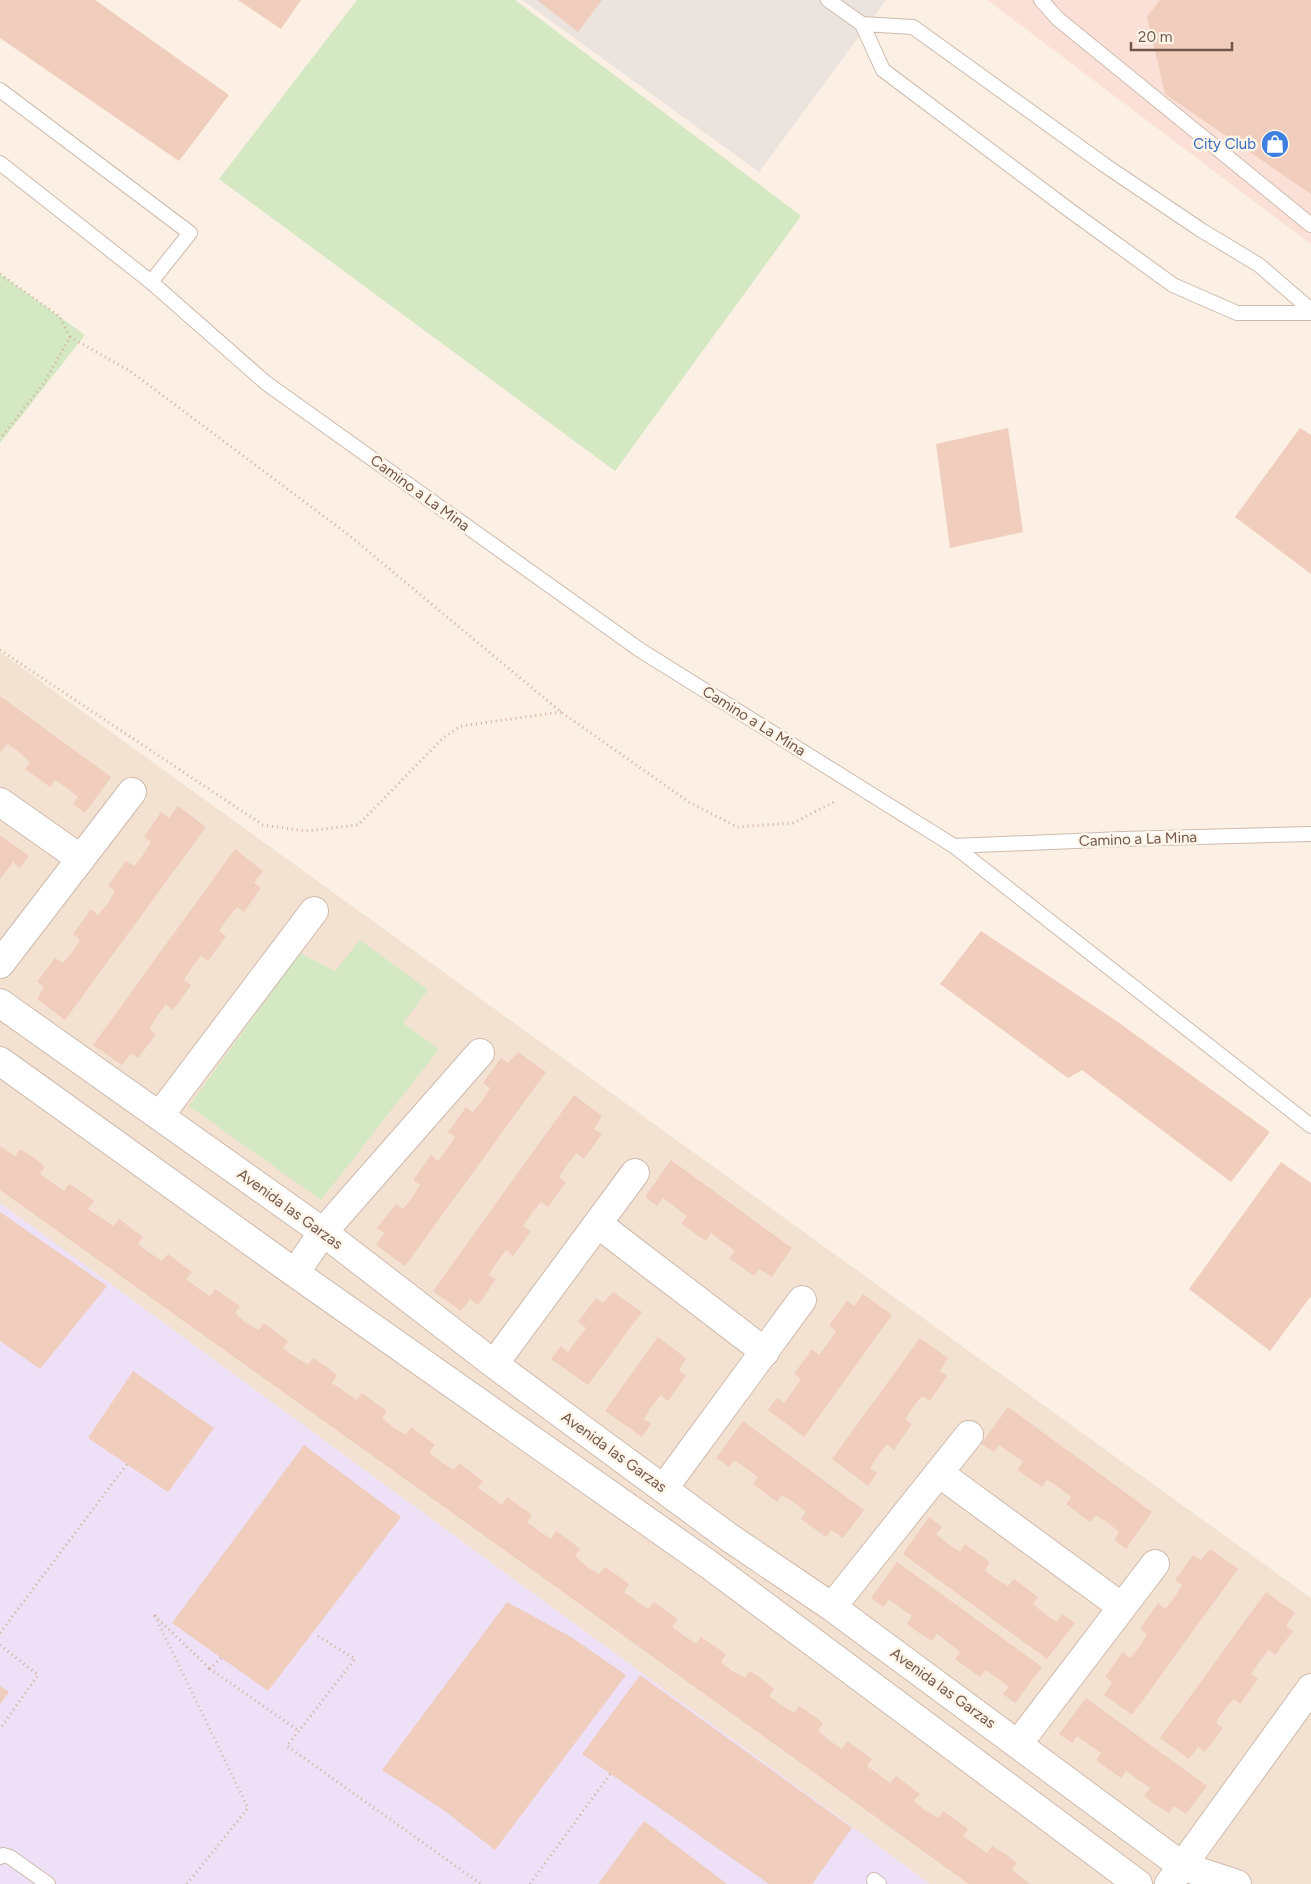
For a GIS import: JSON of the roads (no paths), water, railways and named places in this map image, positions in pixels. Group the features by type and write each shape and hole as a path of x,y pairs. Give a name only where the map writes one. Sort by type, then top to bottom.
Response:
{"street":[{"path":"0,964 132,792"},
{"path":"0,802 81,859"},
{"path":"160,1115 314,911"},
{"name":"Avenida las Garzas","path":"0,1003 323,1232 494,1364 730,1538 832,1607 1018,1744 1176,1875 1237,1884"},
{"path":"295,1273 323,1232 480,1052"},
{"path":"0,1061 295,1273 711,1566 1138,1884"},
{"path":"494,1364 635,1173"},
{"path":"598,1224 764,1352"},
{"path":"664,1488 802,1300"},
{"path":"832,1607 970,1436"},
{"path":"939,1474 1122,1607"},
{"path":"711,1566 730,1538"},
{"path":"1018,1744 1155,1564"},
{"path":"1176,1875 1311,1688"}],"lane":[{"path":"828,0 862,24 883,70 1072,212 1173,285 1237,313 1311,312"},
{"path":"1041,0 1058,19 1311,225"},
{"path":"862,24 913,28 1106,166 1201,230 1259,265 1311,312"},
{"path":"0,90 190,233 151,282"},
{"name":"Camino a La Mina","path":"0,162 151,282 266,383 640,650 954,846 1311,834"},
{"path":"954,846 1311,1126"},
{"path":"0,1857 3,1855 10,1857 48,1884"}],"place":[{"name":"City Club","path":"1275,144"}]}
